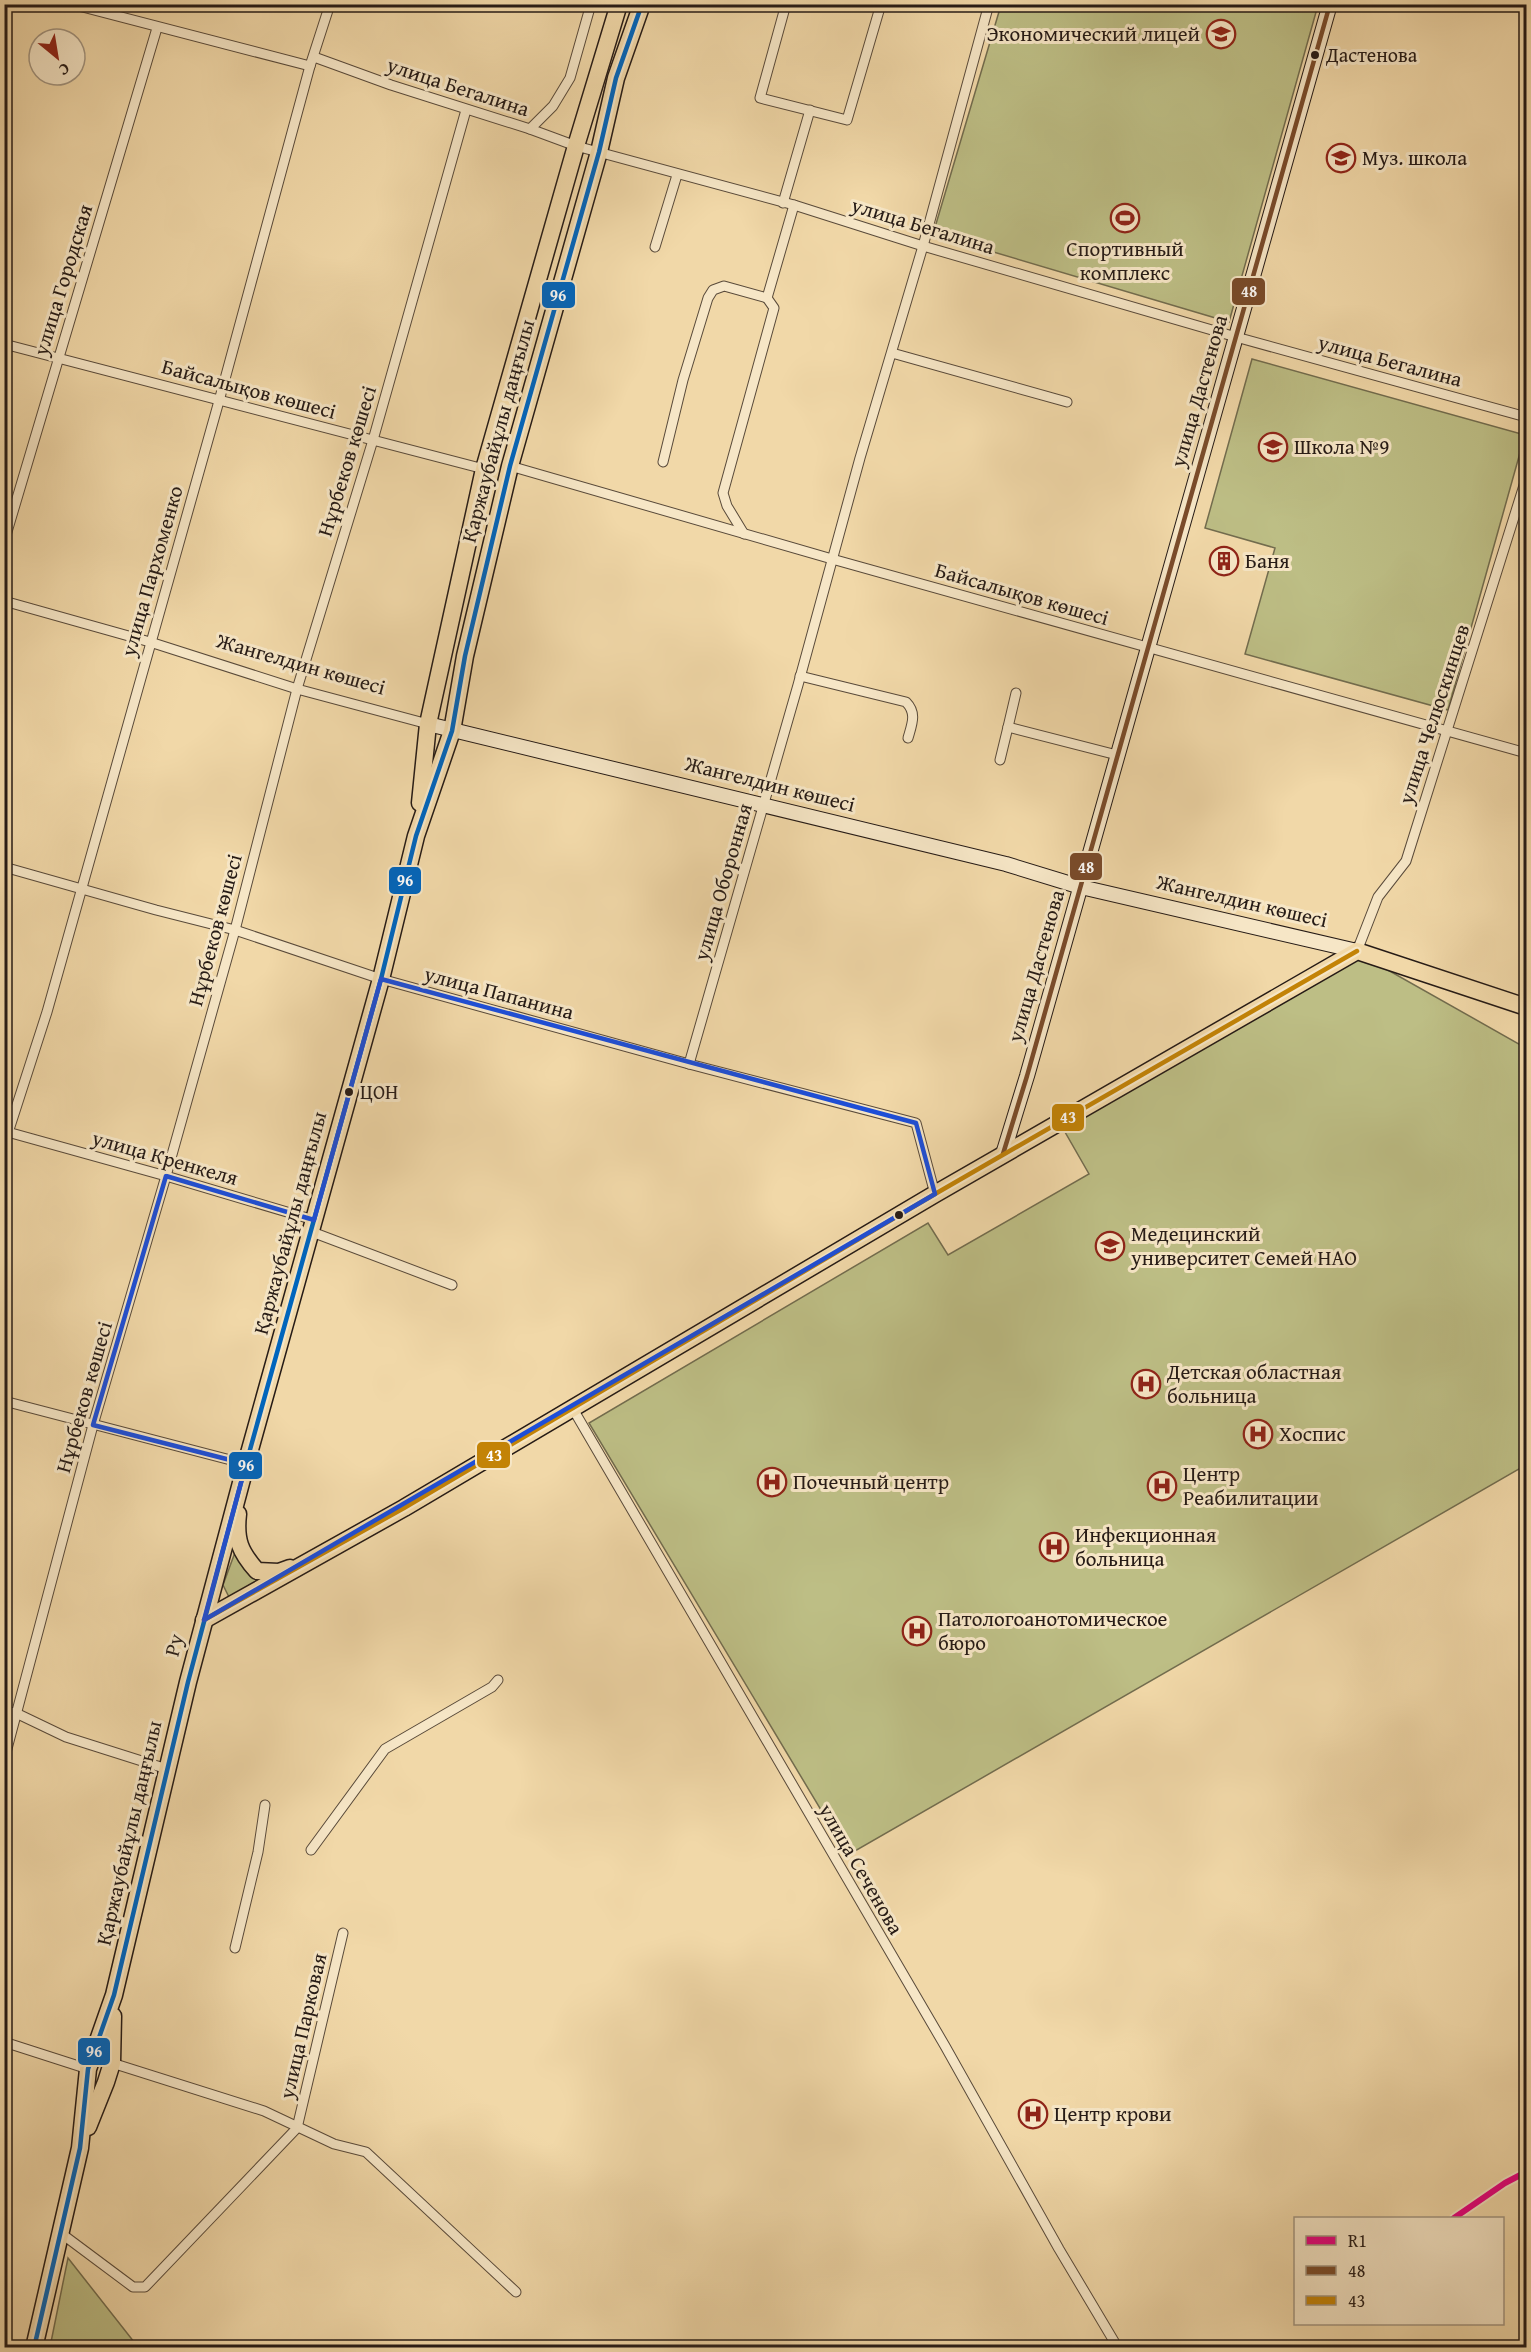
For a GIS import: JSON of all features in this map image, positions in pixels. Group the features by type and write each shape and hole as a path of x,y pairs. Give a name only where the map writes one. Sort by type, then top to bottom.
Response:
{"highway":[{"name":"Қаржаубайұлы даңғылы","path":"416,836 428,724 484,469 619,4"},
{"name":"Қаржаубайұлы даңғылы","path":"204,1620 381,979 416,836 452,731 465,656 510,466 599,152 616,78 642,4"},
{"name":"Жангелдин көшесі","path":"1358,951 1527,1007"},
{"path":"204,1620 319,1557 1003,1154 1358,951"},
{"path":"241,1482 237,1526 242,1554 257,1571 279,1572 319,1557"},
{"path":"188,1682 207,1634 242,1600"},
{"name":"Ру","path":"188,1682 204,1620"},
{"name":"Қаржаубайұлы даңғылы","path":"80,2148 106,2082 106,2054 114,1995 188,1682"},
{"name":"Қаржаубайұлы даңғылы","path":"34,2348 80,2148 88,2073 106,2054"},
{"path":"88,2073 106,2082"}],"street":[{"name":"улица Бегалина","path":"71,4 157,28 312,62 530,129 576,146 794,206 1236,337 1527,417"},
{"name":"улица Пархоменко","path":"4,1145 6,1132 47,1012 330,4"},
{"path":"530,129 553,106 570,78 591,4"},
{"path":"786,4 760,98 847,120 881,4"},
{"name":"улица Оборонная","path":"689,1064 923,246 989,4"},
{"name":"улица Дастенова","path":"1003,1154 1081,887 1330,4"},
{"name":"улица Городская","path":"4,542 157,28"},
{"name":"Нұрбеков көшесі","path":"4,1760 93,1425 235,930 297,689 373,440 466,110"},
{"path":"783,203 810,110"},
{"path":"655,247 677,175"},
{"path":"767,298 794,206"},
{"path":"663,462 683,380 708,298 713,290 724,286 767,298 774,308 723,493 727,506 744,534"},
{"name":"Байсалықов көшесі","path":"4,344 59,356 219,401 484,469"},
{"path":"891,353 1066,402"},
{"name":"Байсалықов көшесі","path":"510,466 832,560 1525,753"},
{"name":"улица Челюскинцев","path":"1358,951 1378,897 1406,861 1527,479"},
{"name":"Жангелдин көшесі","path":"4,601 150,642 297,689 452,731 1006,864 1081,887 1358,951"},
{"path":"800,676 906,702 912,707 914,717 908,738"},
{"path":"1000,760 1016,693"},
{"path":"1008,727 1117,754"},
{"path":"1525,753 1527,739"},
{"name":"улица Папанина","path":"4,867 235,930 381,979 689,1064 916,1123 935,1194"},
{"name":"улица Кренкеля","path":"6,1132 166,1176 313,1226 452,1285"},
{"path":"4,1401 246,1464"},
{"name":"улица Сеченова","path":"573,1409 945,2046 1059,2249 1118,2348"},
{"path":"311,1850 385,1749 492,1687 498,1680"},
{"path":"4,1711 18,1714 66,1737 167,1769"},
{"path":"235,1948 258,1852 266,1805"},
{"name":"улица Парковая","path":"297,2128 343,1933"},
{"path":"4,2042 88,2073"},
{"path":"106,2054 264,2111 334,2144 366,2152 516,2292"},
{"path":"62,2234 133,2288 146,2288 297,2128"}],"highlighted area":[{"path":"381,979 916,1123 935,1194 204,1620 246,1464 93,1425 166,1176 314,1220"}],"green space":[{"path":"1001,5 1318,5 1229,322 933,234"},
{"path":"1252,359 1525,435 1448,710 1245,654 1275,548 1205,528"},
{"path":"1356,959 1379,965 1526,1048 1526,1465 848,1855 589,1423 928,1223 948,1255 1089,1174 1061,1125"},
{"path":"237,1547 276,1581 229,1597 223,1585"},
{"path":"68,2258 138,2347 50,2347"}],"transit line":[{"name":"96","path":"34,2348 80,2148 88,2069 114,1995 188,1682 381,979 416,836 452,731 465,656 510,466 599,152 616,78 642,4"},
{"name":"48","path":"1003,1154 1330,4"},
{"name":"43","path":"204,1620 404,1508 935,1194 1357,951"},
{"name":"R1","path":"1455,2217 1505,2183 1526,2172"}],"place":[{"name":"Экономический лицей","path":"1221,34"},
{"name":"Дастенова","path":"1315,55"},
{"name":"Муз. школа","path":"1341,158"},
{"name":"Спортивный комплекс","path":"1125,218"},
{"name":"Школа №9","path":"1273,447"},
{"name":"Баня","path":"1224,561"},
{"name":"ЦОН","path":"349,1092"},
{"name":"Медецинский университет Семей НАО","path":"1110,1246"},
{"name":"Детская областная больница","path":"1146,1384"},
{"name":"Хоспис","path":"1258,1434"},
{"name":"Почечный центр","path":"772,1482"},
{"name":"Центр Реабилитации","path":"1162,1486"},
{"name":"Инфекционная больница","path":"1054,1547"},
{"name":"Патологоанотомическое бюро","path":"917,1631"},
{"name":"Центр крови","path":"1033,2114"}]}
